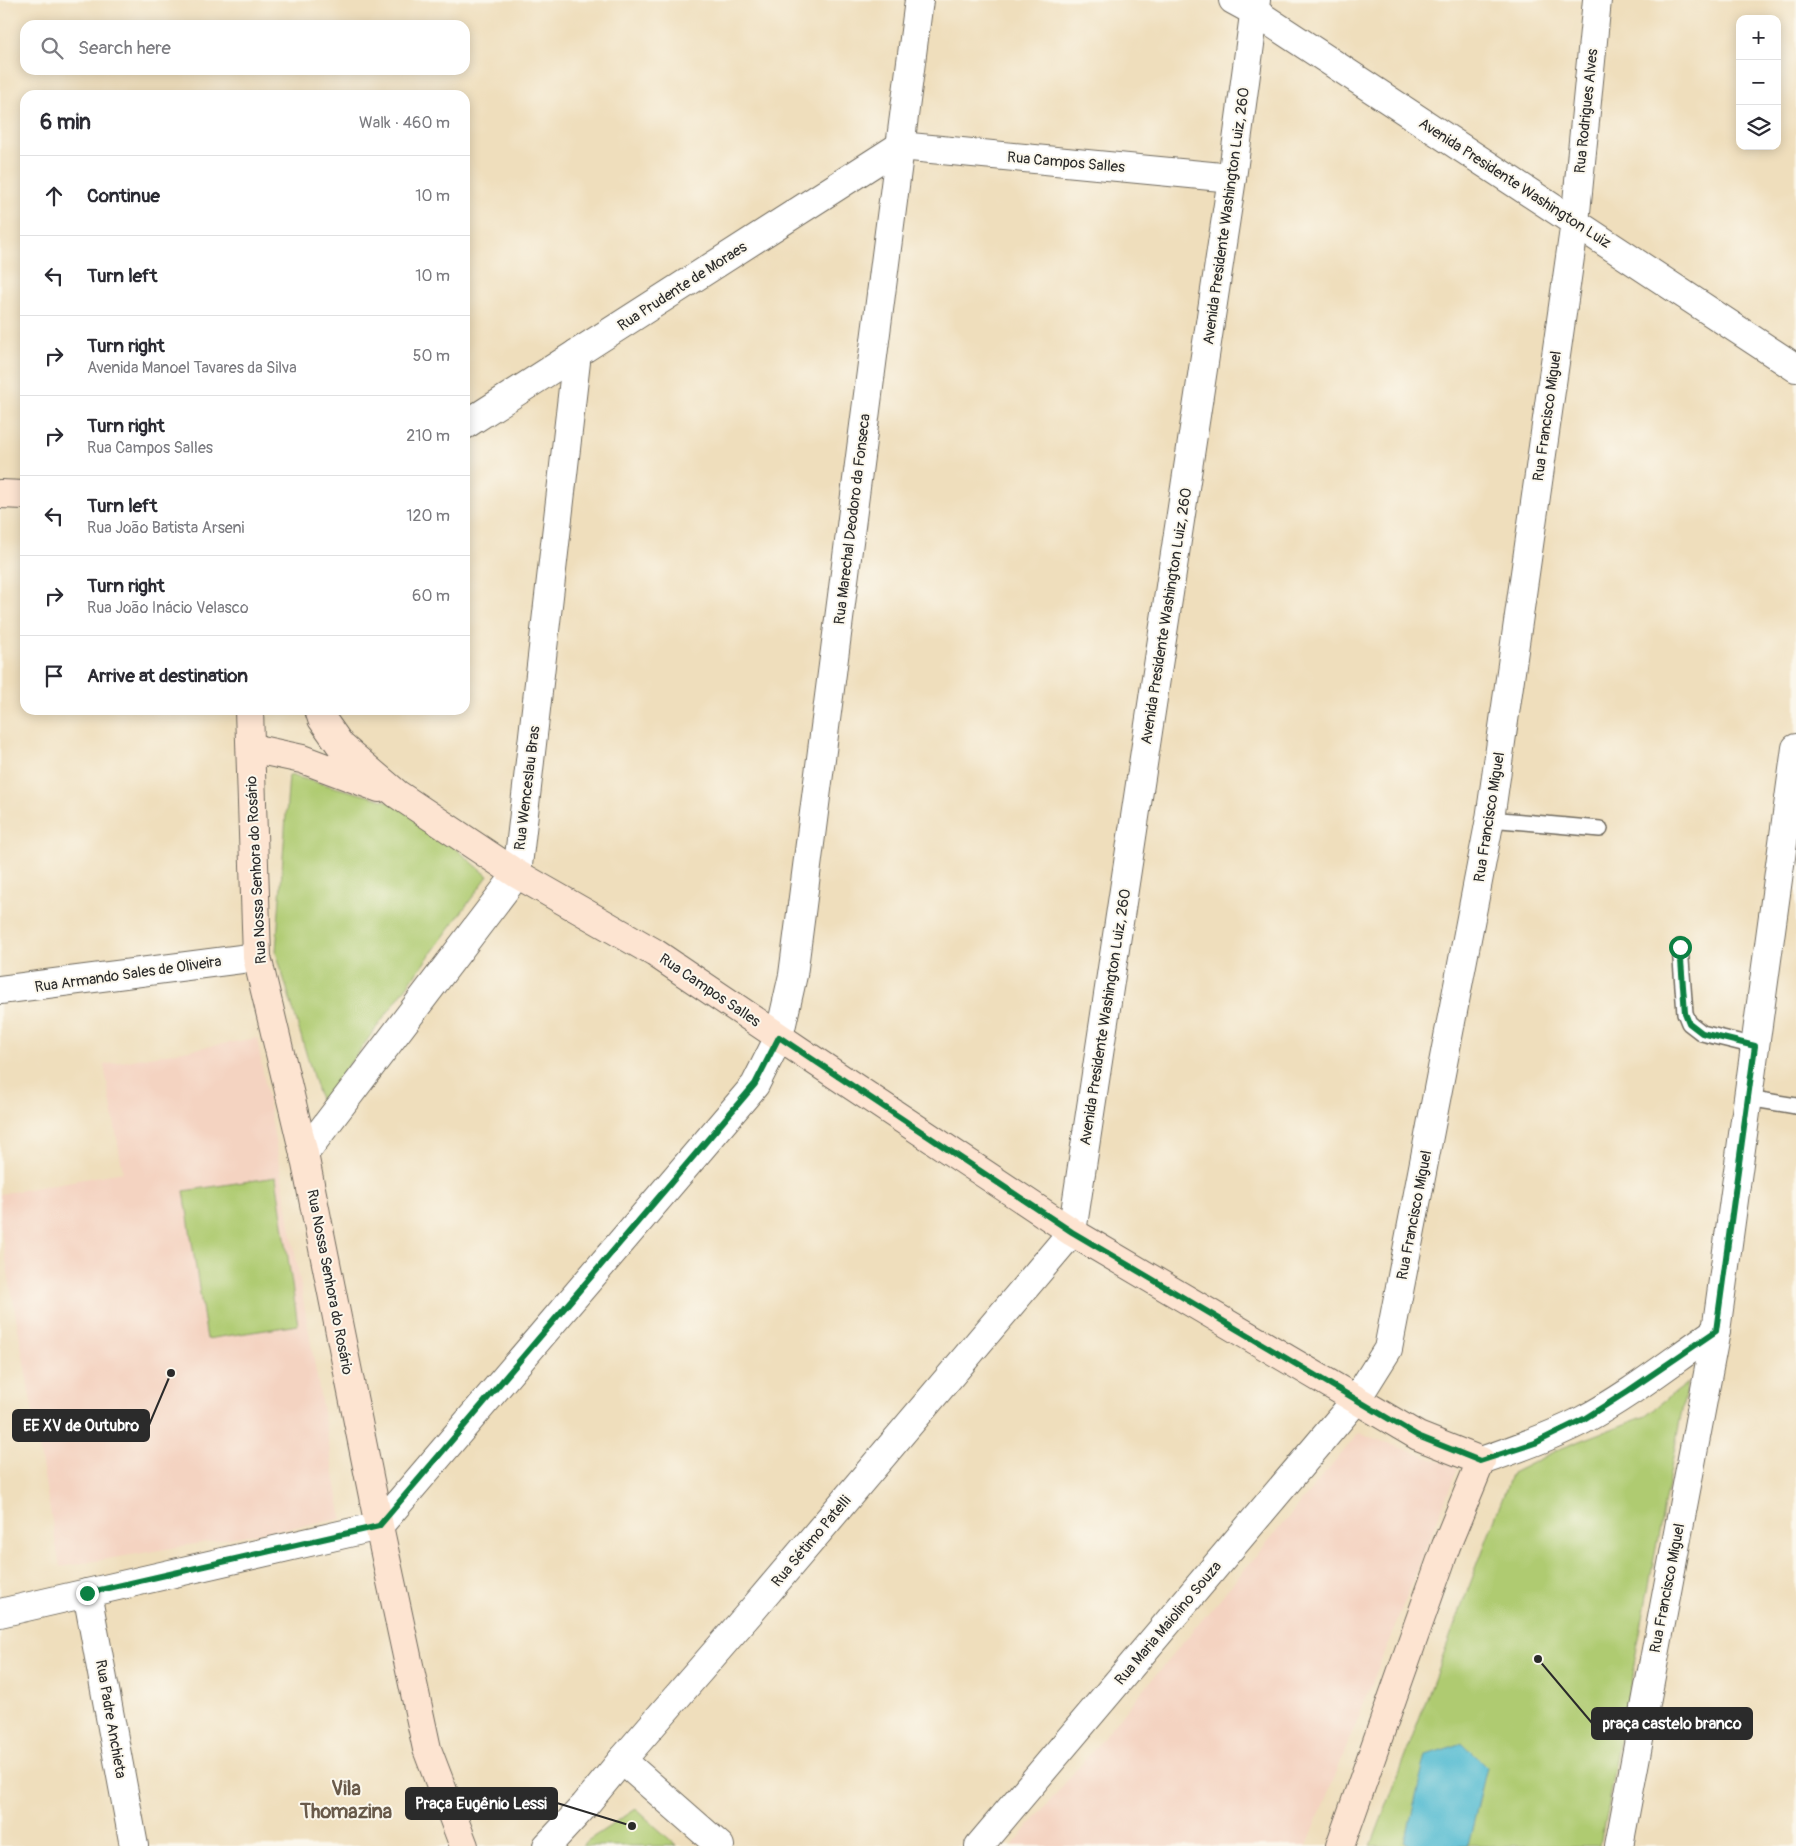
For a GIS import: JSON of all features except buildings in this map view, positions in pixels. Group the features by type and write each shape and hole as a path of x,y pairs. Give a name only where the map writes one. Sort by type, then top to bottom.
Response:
{"main road":[{"path":"0,494 20,495"},
{"name":"Rua Nossa Senhora do Rosário","path":"250,715 257,957 304,1154 379,1526 427,1749 464,1846"},
{"name":"Rua Campos Salles","path":"321,715 341,746 397,794 517,874 655,953 1072,1232 1418,1436 1480,1461"},
{"path":"251,748 302,759 397,794"},
{"path":"1340,1846 1446,1546 1480,1461"}],"street":[{"name":"Rua Marechal Deodoro da Fonseca","path":"379,1526 755,1084 779,1037 793,975 919,0"},
{"name":"Rua Rodrigues Alves","path":"1574,222 1597,0"},
{"name":"Avenida Presidente Washington Luiz","path":"1248,4 1796,368"},
{"name":"Avenida Presidente Washington Luiz, 260","path":"1072,1232 1232,178 1248,4"},
{"name":"Rua Campos Salles","path":"900,146 1232,178"},
{"name":"Rua Prudente de Moraes","path":"470,422 900,146"},
{"name":"Rua Francisco Miguel","path":"1356,1400 1388,1349 1490,819 1574,222"},
{"name":"Rua Wenceslau Bras","path":"517,874 577,354"},
{"name":"Rua Francisco Miguel","path":"1619,1846 1716,1331 1796,748"},
{"path":"304,1154 517,874"},
{"name":"Rua Armando Sales de Oliveira","path":"0,990 257,957"},
{"name":"Rua Sétimo Patelli","path":"547,1846 754,1608 1072,1232"},
{"path":"1480,1461 1535,1443 1584,1419 1716,1331"},
{"name":"Rua Maria Maiolino Souza","path":"979,1846 1356,1400"},
{"path":"0,1613 379,1526"},
{"name":"Rua Padre Anchieta","path":"87,1593 134,1846"},
{"path":"622,1760 720,1846"}],"lane":[{"path":"1490,819 1600,829"},
{"path":"1680,947 1685,1013 1689,1023 1702,1033 1755,1046"},
{"path":"1748,1098 1796,1106"}],"shaded area":[{"path":"257,1038 342,1519 60,1567 0,1226 0,1194 123,1172 104,1065"},
{"path":"1359,1433 1458,1468 1307,1846 1012,1846"}],"green space":[{"path":"289,775 406,806 488,876 321,1103 276,952"},
{"path":"276,1177 298,1325 207,1339 184,1191"},
{"path":"1687,1383 1600,1846 1371,1846 1512,1473 1562,1448 1643,1417"},
{"path":"636,1809 677,1846 582,1846 584,1843"}],"water":[{"path":"1463,1743 1487,1767 1468,1846 1410,1846 1405,1842 1426,1755"}],"place":[{"name":"EE XV de Outubro","path":"171,1373"},
{"name":"praça castelo branco","path":"1538,1659"},
{"name":"Praça Eugênio Lessi","path":"632,1826"}],"district":[{"name":"Vila Thomazina","path":"346,1800"}],"route":[{"path":"87,1593 379,1526 755,1084 779,1037 1072,1232 1418,1436 1480,1461 1535,1443 1584,1419 1716,1331 1755,1046 1702,1033 1689,1023 1685,1013 1680,947"}]}
